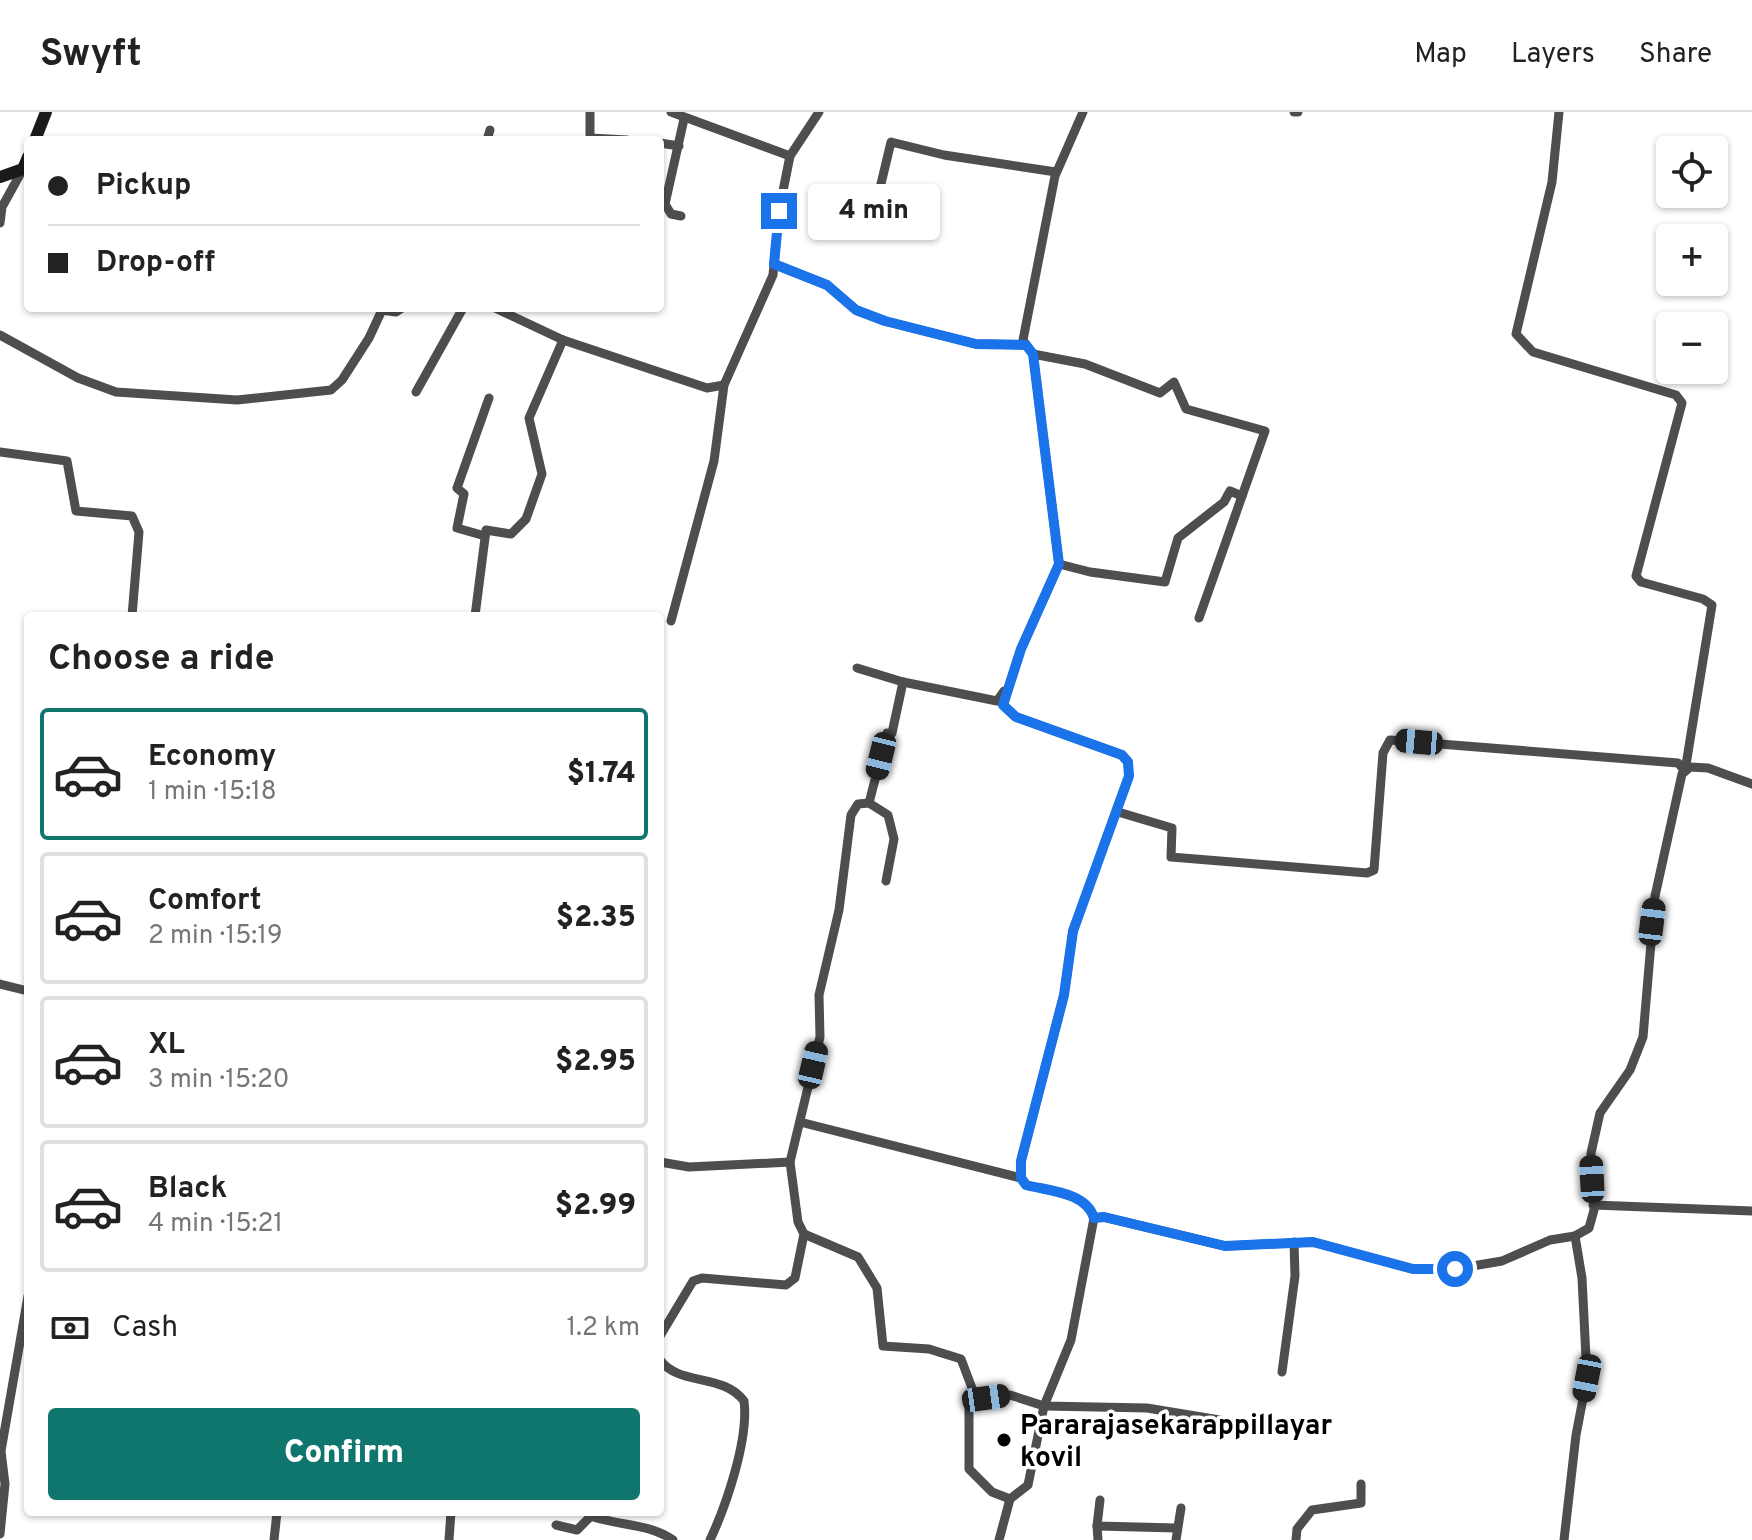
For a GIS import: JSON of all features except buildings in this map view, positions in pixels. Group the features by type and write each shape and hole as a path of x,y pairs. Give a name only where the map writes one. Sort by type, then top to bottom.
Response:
{"main road":[{"path":"37,136 46,112"},
{"path":"0,177 24,164"}],"street":[{"path":"590,112 590,136"},
{"path":"671,112 790,156"},
{"path":"671,621 714,461 724,385 773,275 779,211 790,156 819,112"},
{"path":"857,668 903,682 997,701 1006,688 1059,564 1033,354 1026,345 1023,332 1056,172 1083,112"},
{"path":"1094,1218 1104,1217 1225,1246 1294,1242 1343,1247 1413,1269 1455,1269 1502,1261 1550,1240 1575,1236 1589,1228 1593,1205 1591,1153 1600,1113 1630,1070 1643,1037 1655,896 1685,771 1712,605 1703,599 1641,582 1636,576 1637,561 1682,403 1676,395 1533,352 1516,334 1552,182 1559,112"},
{"path":"681,216 671,214 665,204 684,119"},
{"path":"870,230 891,142 944,155 1056,172"},
{"path":"664,144 679,146"},
{"path":"0,223 2,207 24,167"},
{"path":"774,264 827,285 856,310 885,321 976,344 1026,345"},
{"path":"0,335 78,378 116,392 237,400 331,390 342,380 381,312"},
{"path":"416,392 461,312"},
{"path":"504,312 563,340 707,388 724,385"},
{"path":"476,612 486,530 511,534 526,519 542,474 529,418 563,340"},
{"path":"1033,354 1085,364 1160,393 1174,382 1186,409 1265,431 1199,618"},
{"path":"485,536 457,528 464,494 457,488 489,398"},
{"path":"0,452 67,461 76,511 132,516 139,532 132,612"},
{"path":"1059,564 1090,572 1165,582 1178,538 1224,502 1230,491 1242,496"},
{"path":"869,803 887,733 892,733 903,682"},
{"path":"999,1540 1010,1499 1028,1485 1044,1406 1071,1340 1094,1218 1090,1208 1081,1200 1026,1185 1021,1178 1021,1161 1064,995 1073,931 1129,776 1128,762 1122,755 1016,717 1003,705 1006,688"},
{"path":"1118,812 1172,828 1171,857 1367,873 1374,870 1383,753 1390,740 1678,763 1685,771"},
{"path":"1685,771 1690,767 1708,768 1752,784"},
{"path":"886,881 894,839 888,815 869,803 858,804 851,815 839,910 819,995 820,1037 790,1162 798,1222 804,1234 858,1257 877,1288 883,1346 929,1349 961,1359 972,1388 969,1469 992,1492 1010,1499"},
{"path":"0,984 24,990"},
{"path":"800,1122 1021,1178"},
{"path":"664,1163 689,1167 790,1162"},
{"path":"1593,1205 1752,1211"},
{"path":"664,1329 693,1281 791,1283 804,1234"},
{"path":"1564,1540 1576,1435 1587,1378 1582,1278 1575,1236"},
{"path":"1282,1372 1295,1276 1294,1242"},
{"path":"0,1534 5,1484 1,1451 24,1319"},
{"path":"664,1366 667,1370 723,1384 744,1401 738,1453 719,1521 710,1540"},
{"path":"969,1408 980,1399 1010,1395 1044,1406 1147,1408 1250,1425"},
{"path":"1296,1540 1297,1529 1312,1510 1361,1503 1361,1484"},
{"path":"1098,1540 1100,1500"},
{"path":"1176,1540 1181,1508"},
{"path":"274,1540 277,1516"},
{"path":"449,1540 451,1516"},
{"path":"556,1525 577,1530 590,1516"},
{"path":"596,1516 614,1525 649,1527 673,1540"},
{"path":"1097,1526 1176,1528"}],"place":[{"name":"Pararajasekarappillayar kovil","path":"1004,1440"}],"route":[{"path":"779,211 774,264 827,285 856,310 885,321 976,344 1026,345 1033,354 1059,564 1021,649 1003,705 1016,717 1122,755 1128,762 1129,776 1073,931 1064,995 1021,1161 1021,1178 1026,1185 1081,1200 1090,1208 1094,1218 1104,1217 1152,1231 1225,1246 1265,1241 1313,1242 1343,1247 1413,1269 1455,1269"}]}
